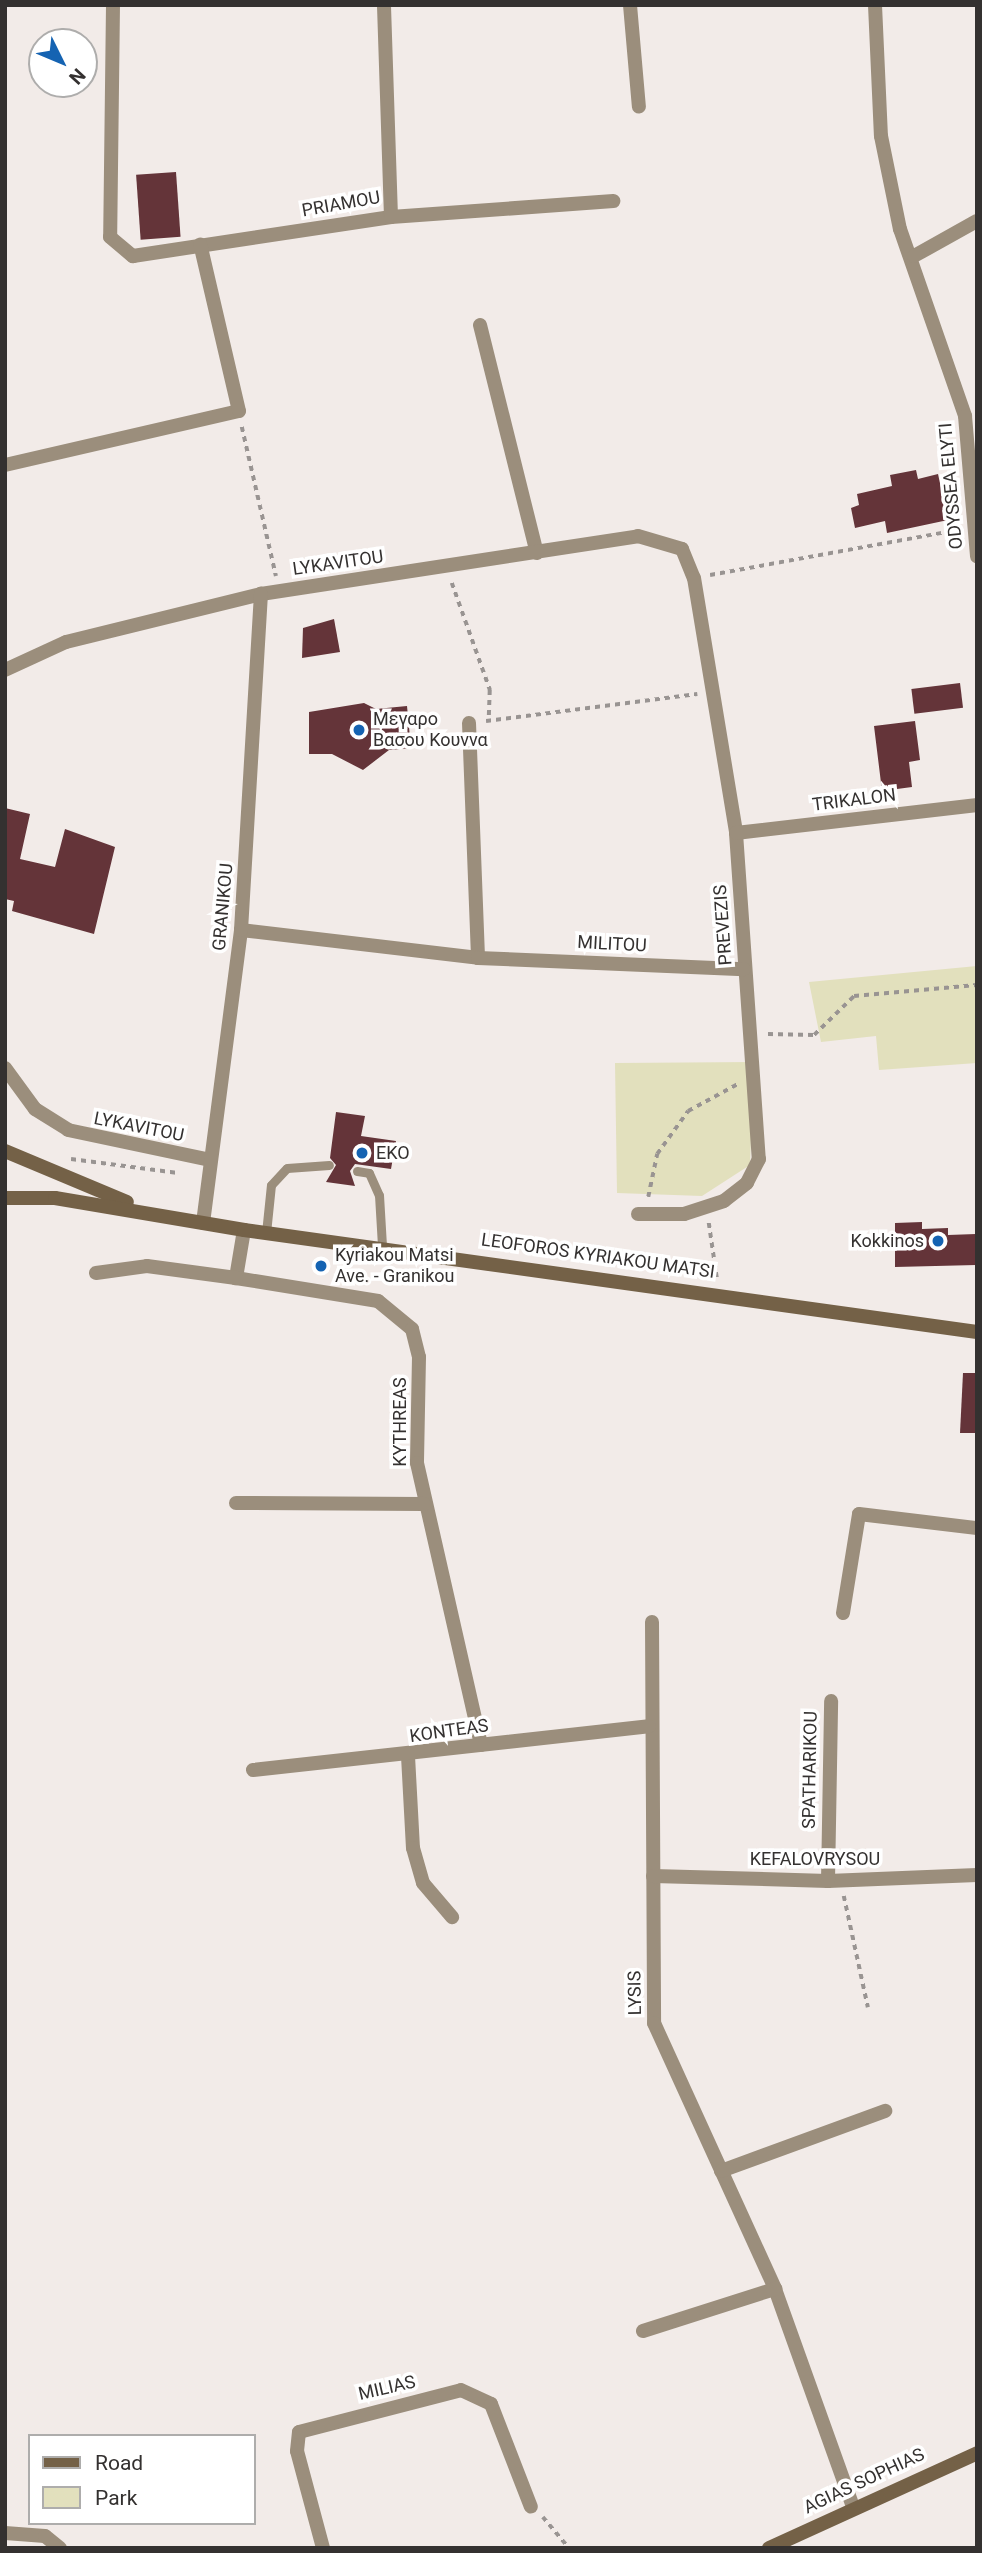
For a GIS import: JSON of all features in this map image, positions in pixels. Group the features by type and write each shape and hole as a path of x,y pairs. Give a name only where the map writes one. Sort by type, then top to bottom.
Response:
{"main road":[{"name":"LEOFOROS KYRIAKOU MATSI","path":"5,1152 59,1179 171,1216"},
{"name":"LEOFOROS KYRIAKOU MATSI","path":"5,1198 55,1198 244,1230 719,1292 977,1332"},
{"name":"AGIAS SOPHIAS","path":"769,2548 853,2507 977,2453"}],"street":[{"name":"PRIAMOU","path":"113,5 110,237 133,256 200,244 391,218 384,5"},
{"path":"630,5 639,107"},
{"name":"ODYSSEA ELYTI","path":"875,5 881,136 901,229 914,256 971,413 973,527 977,556"},
{"path":"391,218 613,201"},
{"path":"914,256 977,221"},
{"path":"5,465 239,411 200,244"},
{"path":"480,325 537,553"},
{"name":"LYKAVITOU","path":"5,670 47,648 261,594 638,536 682,549"},
{"name":"PREVEZIS","path":"641,1214 706,1208 739,1192 758,1165 755,1075 744,969 736,833 694,578 682,549"},
{"name":"GRANIKOU","path":"203,1223 242,930 261,594"},
{"path":"469,723 478,958"},
{"name":"TRIKALON","path":"736,833 977,804"},
{"name":"MILITOU","path":"242,930 478,958 744,969"},
{"name":"LYKAVITOU","path":"5,1068 34,1109 68,1130 210,1160"},
{"path":"236,1278 244,1230"},
{"name":"KYTHREAS","path":"96,1273 147,1266 236,1278 370,1299 403,1316 419,1357 417,1463 481,1745"},
{"path":"236,1503 425,1504"},
{"path":"843,1613 859,1514 977,1528"},
{"name":"LYSIS","path":"652,1622 649,1726 654,2023 775,2289 853,2507"},
{"name":"SPATHARIKOU","path":"831,1701 834,1881"},
{"name":"KONTEAS","path":"253,1770 408,1756 649,1726"},
{"path":"408,1756 413,1848 423,1883 452,1917"},
{"name":"KEFALOVRYSOU","path":"653,1876 834,1881 977,1875"},
{"path":"721,2171 885,2111"},
{"path":"643,2331 775,2289"},
{"name":"MILIAS","path":"323,2548 297,2451 299,2432 461,2390 491,2404 531,2507"},
{"path":"5,2533 46,2536 61,2548"}],"lane":[{"path":"266,1233 271,1185 287,1168 329,1165"},
{"path":"357,1171 369,1173 379,1195 382,1246"}],"path":[{"path":"239,411 279,591"},
{"path":"694,578 973,527"},
{"path":"447,567 489,690 489,721"},
{"path":"469,723 713,692"},
{"path":"751,1033 814,1035 854,996 977,985"},
{"path":"641,1214 657,1154 688,1111 755,1075"},
{"path":"64,1157 208,1177"},
{"path":"706,1208 719,1292"},
{"path":"834,1881 868,2007"},
{"path":"531,2507 560,2530 569,2548"}],"green space":[{"path":"977,966 977,1063 879,1070 876,1036 821,1042 809,982"},
{"path":"754,1062 750,1165 702,1196 617,1193 615,1063"}],"building":[{"path":"176,172 181,237 141,240 136,175"},
{"path":"916,470 918,479 938,474 948,520 887,533 885,521 855,528 851,508 859,505 857,494 892,486 890,475"},
{"path":"334,619 340,652 302,658 303,628"},
{"path":"960,683 963,708 914,714 911,689"},
{"name":"Μεγαρο Βασου Κουννα","path":"364,703 376,709 407,706 411,748 389,750 363,770 332,754 309,754 309,712"},
{"path":"915,721 920,760 909,762 912,787 882,791 874,726"},
{"path":"5,808 30,814 20,859 55,867 65,829 115,847 94,934 12,911 14,901 5,899"},
{"name":"EKO","path":"336,1112 365,1116 361,1136 396,1141 391,1169 355,1164 350,1171 355,1186 326,1182 336,1165 330,1158"},
{"name":"Kokkinos","path":"922,1222 922,1229 948,1228 948,1235 976,1234 976,1265 895,1267 895,1223"},
{"path":"963,1373 977,1373 977,1433 960,1433"}],"place":[{"name":"Μεγαρο Βασου Κουννα","path":"359,730"},
{"name":"EKO","path":"362,1153"},
{"name":"Kokkinos","path":"938,1241"},
{"name":"Kyriakou Matsi Ave. - Granikou","path":"321,1266"}]}
